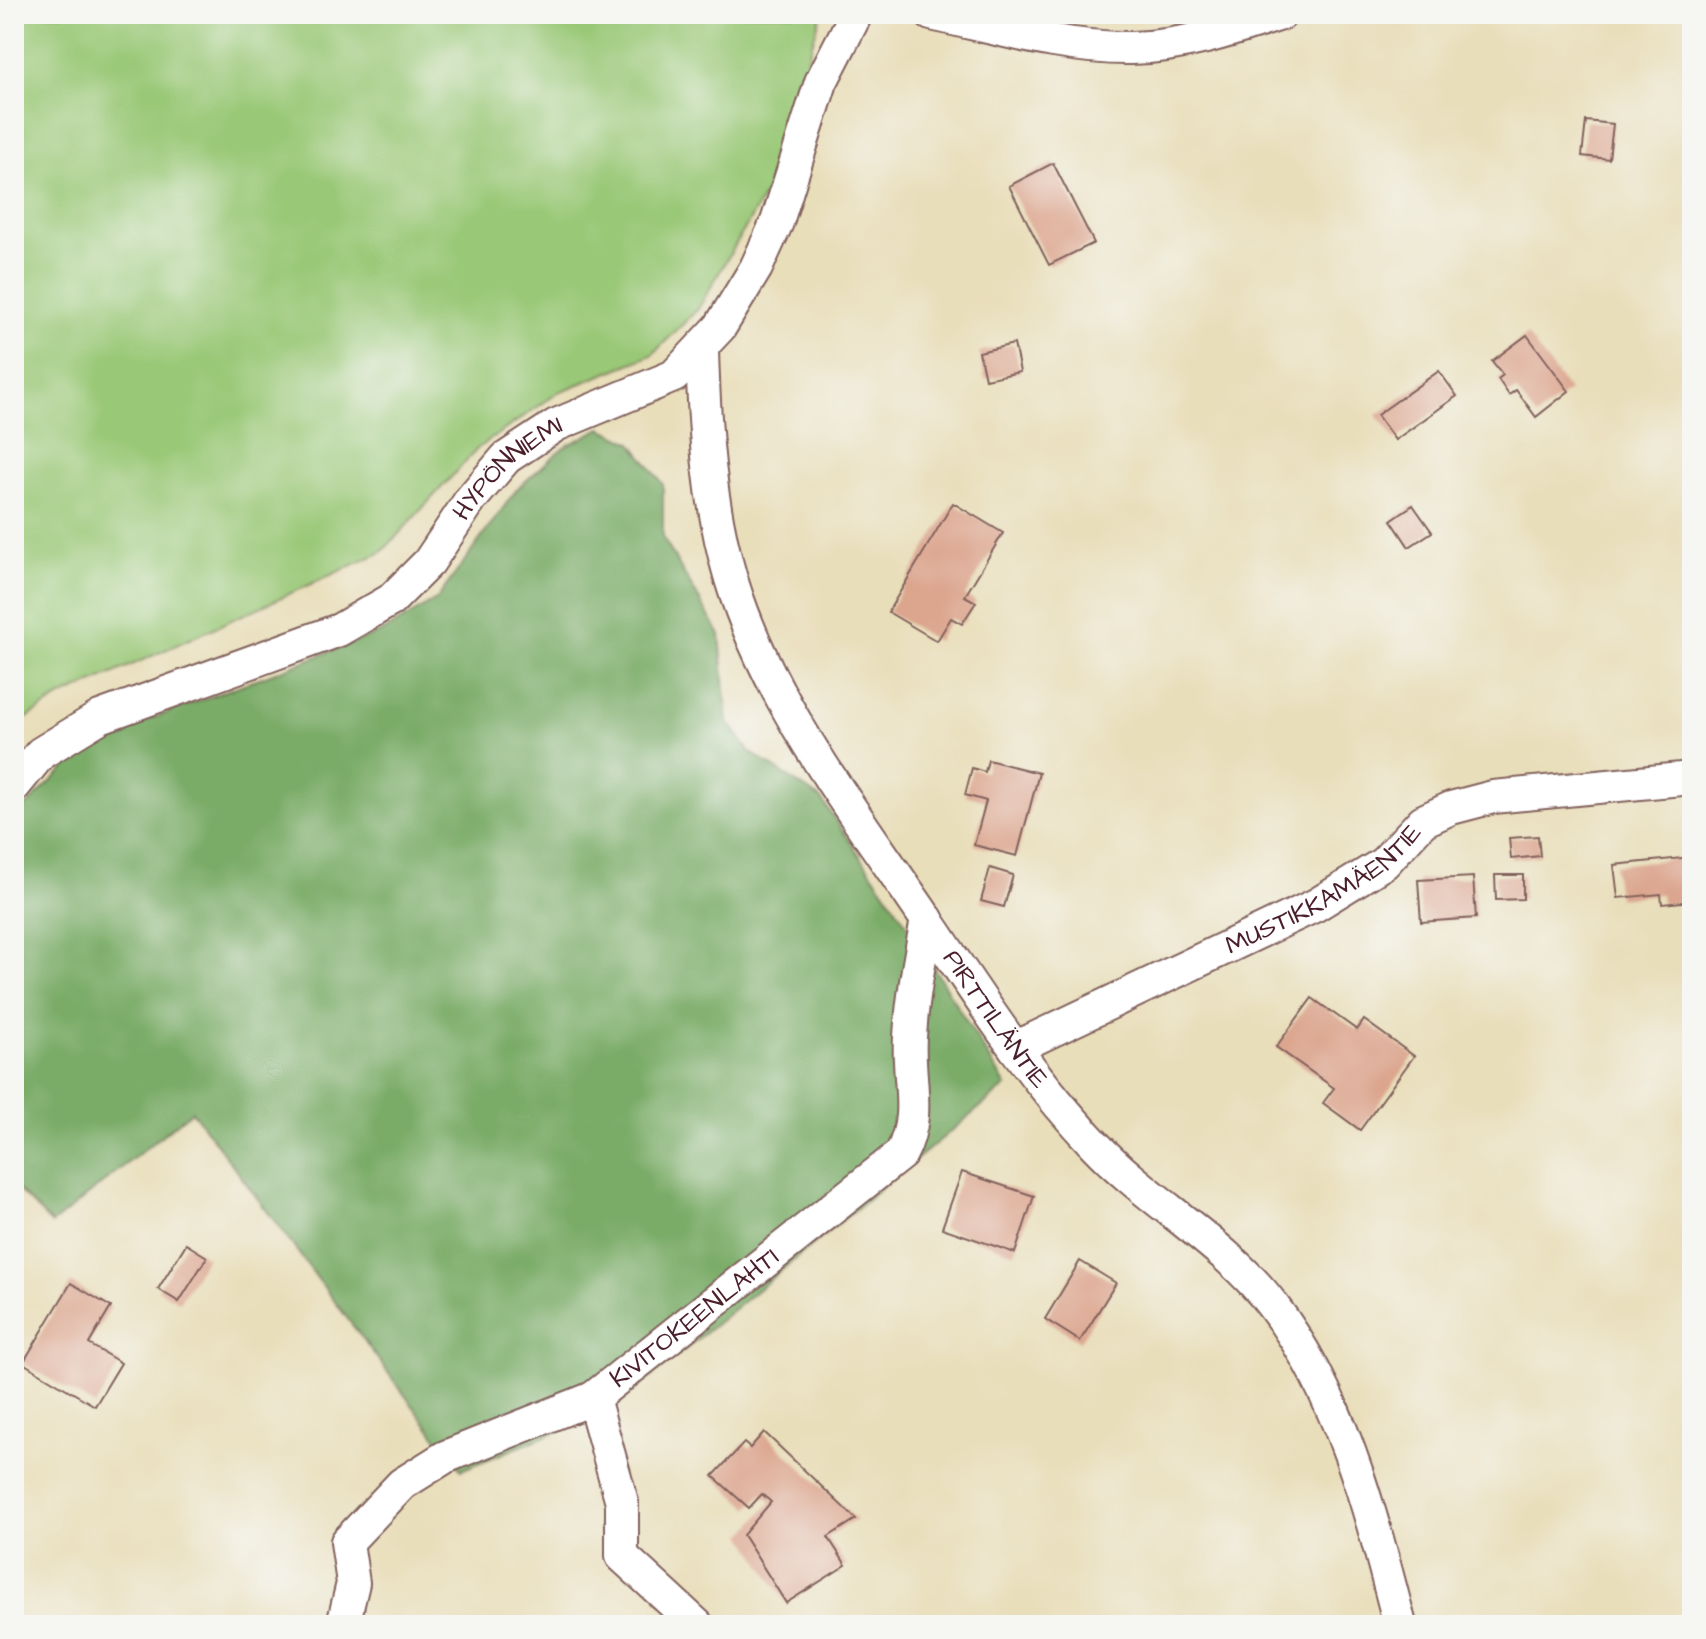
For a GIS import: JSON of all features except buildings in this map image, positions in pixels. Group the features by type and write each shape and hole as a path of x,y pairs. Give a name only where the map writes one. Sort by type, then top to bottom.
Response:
{"street":[{"name":"HYPÖNNIEMI","path":"14,786 41,753 100,717 339,630 391,600 429,562 471,499 506,458 556,425 674,376 720,327 756,268 777,222 821,82 856,14"},
{"path":"931,14 1043,39 1131,48 1214,37 1281,14"},
{"name":"PIRTTILÄNTIE","path":"702,349 715,507 732,581 781,692 837,791 1034,1076 1121,1173 1203,1239 1273,1304 1332,1412 1375,1531 1400,1625"},
{"name":"MUSTIKKAMÄENTIE","path":"1015,1048 1316,905 1384,863 1423,821 1451,808 1520,794 1692,778"},
{"name":"KIVITOKEENLAHTI","path":"343,1625 353,1583 347,1542 402,1484 445,1457 593,1398 901,1154 911,1136 914,1107 910,1037 927,919"},
{"path":"593,1398 622,1502 622,1556 697,1625"}],"green space":[{"path":"14,14 821,15 766,192 698,309 652,355 559,392 478,448 382,552 61,697 14,726"},
{"path":"601,428 632,443 663,484 663,538 720,635 728,722 750,752 821,799 907,924 1006,1086 611,1410 461,1470 192,1111 52,1224 14,1186 14,818 75,758 148,720 382,632 437,599 517,489 564,447"}]}
